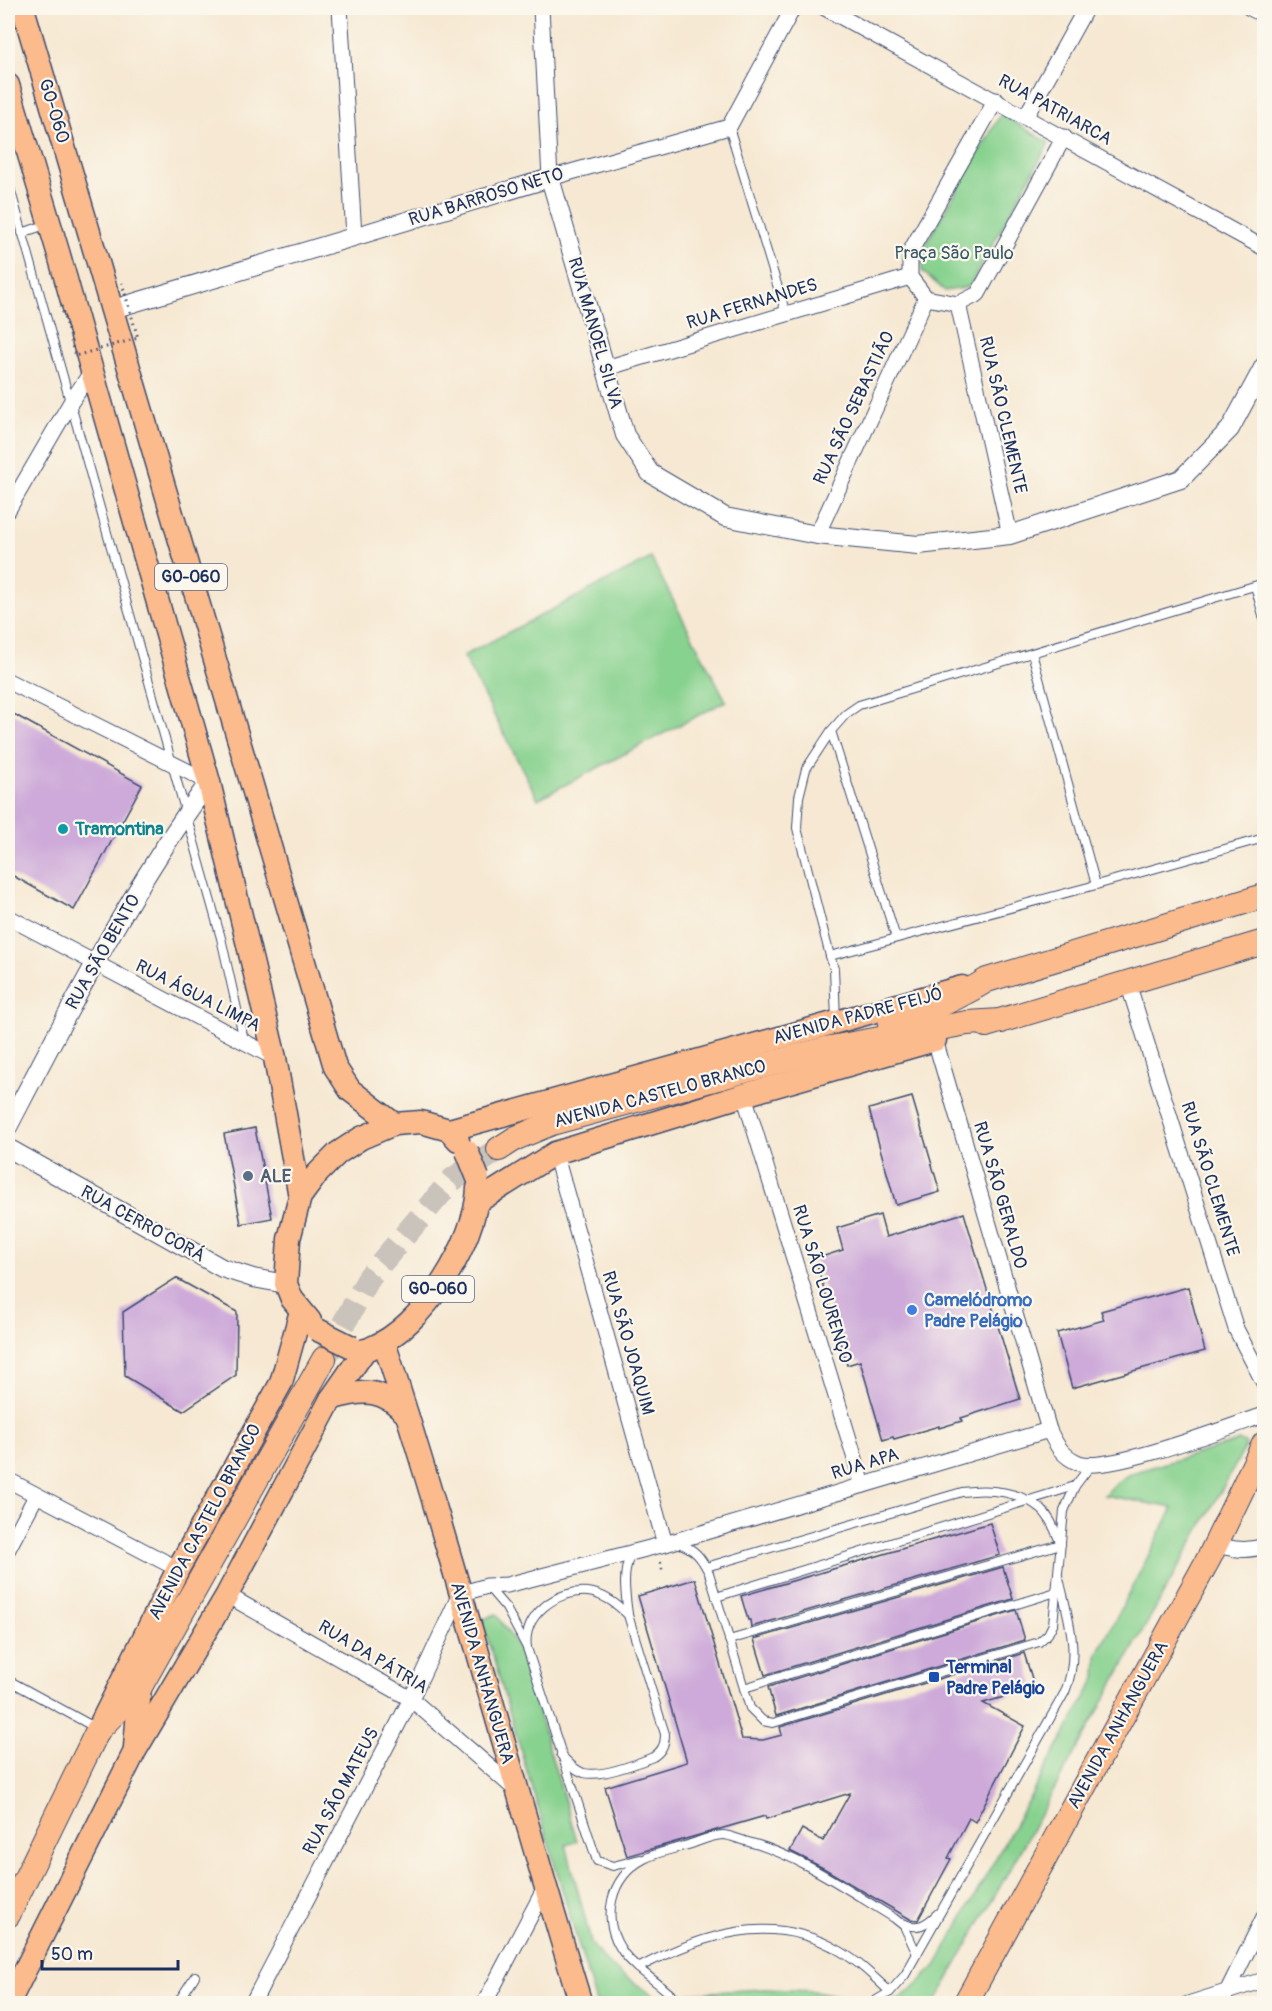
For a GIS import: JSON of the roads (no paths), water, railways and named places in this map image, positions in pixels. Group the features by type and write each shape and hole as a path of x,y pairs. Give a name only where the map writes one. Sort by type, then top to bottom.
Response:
{"highway":[{"name":"AVENIDA PADRE FEIJÓ","path":"987,980 1264,896"},
{"path":"935,1040 1264,942"},
{"name":"AVENIDA CASTELO BRANCO","path":"499,1149 516,1138 552,1123 825,1049 932,1011 987,980"},
{"name":"AVENIDA CASTELO BRANCO","path":"825,1049 966,1023 1001,1021"},
{"name":"AVENIDA CASTELO BRANCO","path":"8,1915 98,1730 140,1688 324,1359"},
{"name":"AVENIDA ANHANGUERA","path":"965,2004 1215,1545 1264,1444"}],"main road":[{"name":"GO-060","path":"23,8 335,1067 350,1090 394,1124"},
{"name":"GO-060","path":"8,85 209,782 275,1058 300,1197 289,1239 286,1284"},
{"name":"AVENIDA PADRE FEIJÓ","path":"449,1130 987,980"},
{"path":"477,1202 555,1153 935,1040"},
{"path":"300,1197 317,1174 338,1154 361,1138 394,1124 422,1122 449,1130"},
{"name":"GO-060","path":"367,1346 424,1309 466,1239 477,1202 478,1178 467,1151 449,1130"},
{"path":"286,1284 301,1311 316,1329 367,1346"},
{"name":"AVENIDA CASTELO BRANCO","path":"98,1730 178,1569 281,1383 301,1311"},
{"name":"AVENIDA CASTELO BRANCO","path":"8,2004 135,1751 227,1595 331,1399 367,1346"},
{"name":"AVENIDA ANHANGUERA","path":"367,1346 408,1416 516,1790 581,2004"},
{"path":"331,1399 354,1392 384,1395 408,1416"},
{"name":"AVENIDA CASTELO BRANCO","path":"135,1751 140,1688"}],"street":[{"path":"340,8 354,236"},
{"name":"RUA MANOEL SILVA","path":"541,8 550,178 625,435 650,473 725,517 817,535 918,545 1010,534 1181,479 1230,429 1264,366"},
{"path":"729,127 793,8"},
{"name":"RUA PATRIARCA","path":"825,8 1264,248"},
{"path":"1026,116 1086,8"},
{"path":"1250,8 1264,15"},
{"path":"996,100 910,252 910,277 926,298 958,304 978,294 1064,137"},
{"name":"RUA BARROSO NETO","path":"113,309 550,178 729,127"},
{"name":"RUA FERNANDES","path":"606,368 910,277"},
{"name":"RUA SÃO SEBASTIÃO","path":"817,535 926,298"},
{"name":"RUA SÃO CLEMENTE","path":"958,304 1010,534"},
{"path":"8,510 71,402 92,371"},
{"path":"8,681 209,782"},
{"name":"RUA SÃO BENTO","path":"8,1127 93,964 186,814 209,782"},
{"name":"RUA ÁGUA LIMPA","path":"8,917 93,964 275,1058"},
{"name":"RUA SÃO CLEMENTE","path":"1128,983 1236,1329 1264,1383"},
{"name":"RUA SÃO GERALDO","path":"935,1040 1049,1430"},
{"name":"RUA SÃO LOURENÇO","path":"744,1095 863,1485"},
{"name":"RUA CERRO CORÁ","path":"8,1148 222,1268 253,1278 286,1284"},
{"name":"RUA SÃO JOAQUIM","path":"555,1153 669,1543"},
{"path":"1049,1430 1063,1453 1080,1464 1090,1465 1121,1461 1264,1415"},
{"name":"RUA APA","path":"460,1594 487,1586 507,1585 669,1543 1049,1430"},
{"path":"8,1480 178,1569"},
{"path":"8,1549 36,1496"},
{"path":"1215,1545 1243,1550 1264,1546"},
{"name":"RUA SÃO MATEUS","path":"252,2004 411,1699 460,1594"},
{"name":"RUA DA PÁTRIA","path":"227,1595 411,1699 516,1790"},
{"path":"484,2004 545,1888"},
{"path":"1225,1998 1264,1917"},
{"path":"1188,2004 1225,1998 1264,1980"}],"lane":[{"path":"729,127 786,314"},
{"path":"8,181 221,938 244,1041"},
{"path":"22,233 49,223"},
{"path":"837,1022 834,969 797,828 799,797 806,770 831,731 846,714 859,705 1264,583"},
{"path":"1255,586 1264,619"},
{"path":"1032,653 1096,885"},
{"path":"831,731 896,938"},
{"path":"830,956 1264,838"},
{"path":"669,1543 697,1553 706,1567 750,1708 763,1721 773,1723 1039,1642 1048,1634 1053,1624 1064,1511 1075,1486 1090,1465"},
{"path":"716,1597 1075,1486"},
{"path":"706,1567 962,1492 1011,1493 1029,1501 1043,1510 1053,1524 1061,1544"},
{"path":"729,1640 1061,1544"},
{"path":"561,1755 573,1768 582,1773 592,1774 649,1759 659,1753 663,1746 665,1734 628,1615 624,1585 626,1564 631,1553"},
{"path":"870,2004 890,1992 906,1975 1065,1692 1071,1678 1074,1646 1058,1571"},
{"path":"487,1586 506,1608 527,1648 597,1861 613,1866 723,1835 793,1857 912,1927 927,1923 945,1906"},
{"path":"527,1648 529,1627 536,1616 554,1599 573,1592 589,1592 604,1596 620,1606 628,1615"},
{"path":"744,1688 1056,1592"},
{"path":"8,1680 98,1730"},
{"path":"645,1858 624,1874 616,1886 610,1911 614,1937 623,1952 638,1968 680,2004"},
{"path":"894,1918 904,1926 917,1954"},
{"path":"638,1968 668,1952 715,1936 752,1929 776,1929 808,1936 840,1950 861,1965 890,1992"},
{"path":"177,2004 195,1976"}],"tunnel":[{"path":"326,1356 370,1276 452,1180 499,1149"}],"place":[{"name":"Tramontina","path":"63,829"},
{"name":"ALE","path":"248,1176"},
{"name":"Camelódromo Padre Pelágio","path":"912,1310"},
{"name":"Terminal Padre Pelágio","path":"934,1677"}],"park label":[{"name":"Praça São Paulo","path":"954,253"}]}
